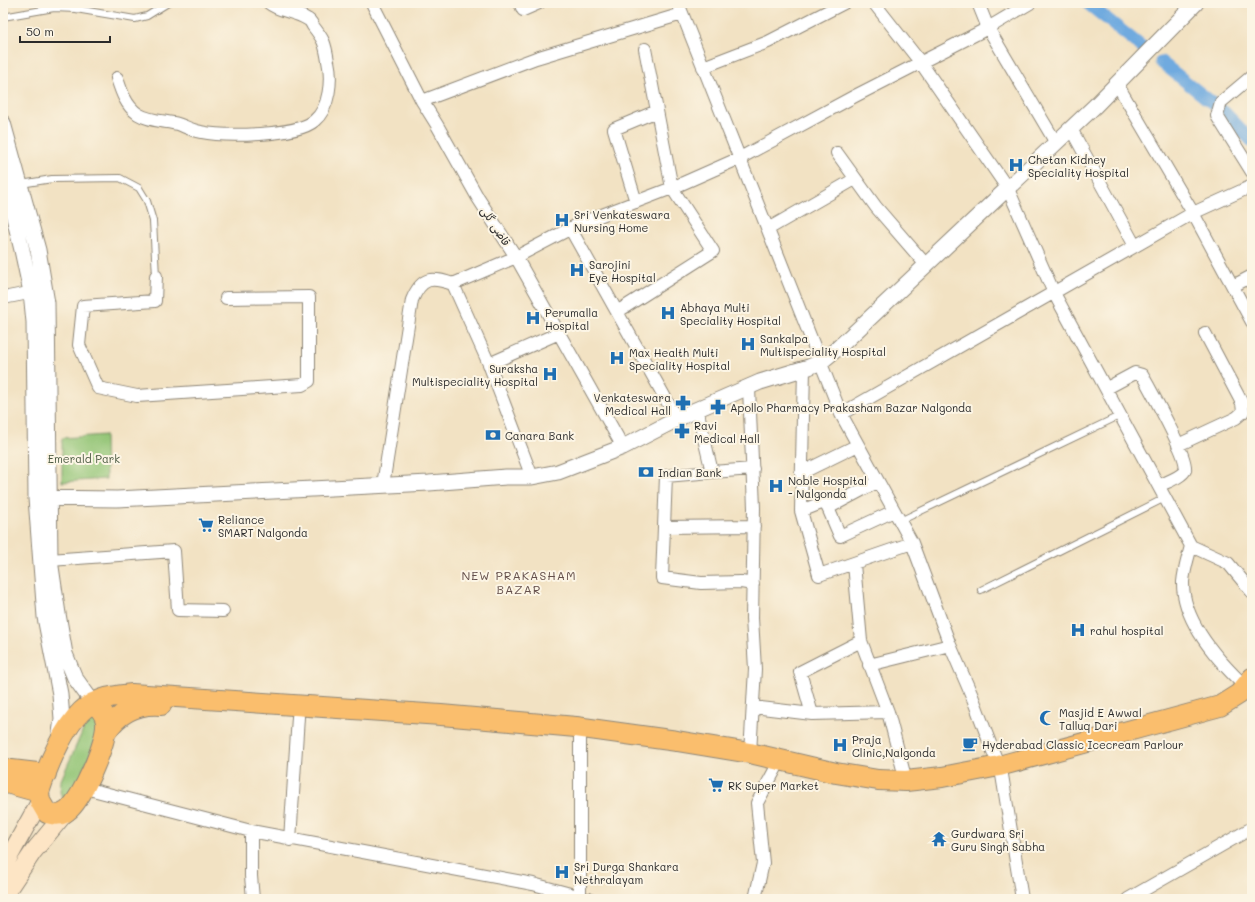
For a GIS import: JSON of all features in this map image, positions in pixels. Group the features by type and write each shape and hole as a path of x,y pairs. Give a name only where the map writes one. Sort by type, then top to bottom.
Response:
{"highway":[{"path":"1000,771 906,781 878,780 677,741 576,727 441,715 157,694 132,694 112,697 93,703 81,712 71,723 42,789 47,813 57,815 66,812 74,805 85,788 106,732 113,722 124,712 138,706 155,704 298,717 580,735 776,768 832,782 878,790 909,791 944,787 1213,715 1231,708 1250,688"},
{"path":"93,703 104,715 106,732"},
{"path":"3,769 42,789"},
{"path":"3,782 42,789"}],"main road":[{"path":"3,868 42,789"},
{"path":"3,897 33,852 66,812"}],"street":[{"path":"117,78 131,109 146,118 178,124 200,132 217,135 283,132 302,128 315,120 324,108 328,94 330,71 325,41 308,19 276,9 269,3"},
{"name":"قاضی گلی","path":"372,3 422,101 438,125 478,198 516,257 623,447"},
{"path":"520,3 523,10 539,3"},
{"path":"703,67 768,42 844,3"},
{"path":"874,3 921,63 1008,189 1054,293 1107,388 1191,546 1228,563 1252,592"},
{"path":"978,3 988,28 1056,143"},
{"path":"383,485 412,300 416,290 430,279 437,279 453,284 516,257 570,228 672,188 740,158 855,96 988,28 1030,3"},
{"path":"42,498 117,499 506,477 532,477 558,472 623,447 697,409 760,382 821,362 927,266 1071,129 1196,3"},
{"path":"422,101 536,58 680,8 841,414 912,544 950,645 972,696 1000,771 1022,899"},
{"path":"617,312 713,250 672,188 645,49"},
{"path":"1252,76 1221,102 1217,116 1252,172"},
{"path":"1117,84 1234,286 1252,322"},
{"path":"636,202 614,129 657,111"},
{"path":"3,123 38,250 38,291 34,330 42,498 45,617 60,694 62,719 58,750"},
{"path":"1071,129 1136,246"},
{"path":"837,153 854,179 876,207 927,266"},
{"path":"3,172 38,291"},
{"path":"768,229 854,179"},
{"path":"841,414 1193,214 1252,186"},
{"path":"570,228 677,419"},
{"path":"156,276 155,301 83,306 79,345 98,388 137,396 302,385 309,381 309,297 226,298"},
{"path":"1234,286 1252,276"},
{"path":"453,284 489,364 532,477"},
{"path":"3,298 38,291"},
{"path":"489,364 559,333"},
{"path":"1178,445 1236,418 1243,412 1242,404 1205,333"},
{"path":"804,368 801,474 802,511 819,575 912,544"},
{"path":"1107,388 1132,374 1138,373 1142,375 1184,459 1185,470 1182,474 1159,486"},
{"path":"748,388 753,470 755,669 750,754"},
{"path":"697,409 712,472"},
{"path":"801,474 858,445"},
{"path":"753,470 666,476 662,578 701,583 741,582 753,584"},
{"path":"828,508 877,482"},
{"path":"42,498 65,654 75,678 93,703"},
{"path":"802,511 824,502 840,536 897,516"},
{"path":"665,527 754,526"},
{"path":"1191,546 1183,583 1186,600 1197,629 1207,644 1250,688"},
{"path":"50,560 174,551 178,610 223,611"},
{"path":"854,564 861,641 869,666 888,712 906,781"},
{"path":"812,714 800,672 861,641"},
{"path":"869,666 950,645"},
{"path":"752,707 812,714 888,712"},
{"path":"290,840 298,717"},
{"path":"85,788 290,840 533,884 584,898 580,735"},
{"path":"755,899 763,863 757,803 776,768"},
{"path":"1128,899 1252,828"},
{"path":"251,831 251,876 253,899"}],"lane":[{"path":"3,16 54,8 92,11 135,19 158,11 168,3"},
{"path":"20,185 52,179 120,178 139,188 147,201 153,221 156,276"},
{"path":"897,516 1121,415"},
{"path":"981,590 1165,498"}],"green space":[{"name":"Emerald Park","path":"105,435 106,479 62,482 62,438"},
{"path":"92,715 102,724 77,787 64,803 60,792 61,780 87,721"}],"waterway":[{"path":"1087,3 1142,47"},
{"path":"1161,62 1225,113 1252,141"}],"place":[{"name":"Chetan Kidney Speciality Hospital","path":"1016,165"},
{"name":"Sri Venkateswara Nursing Home","path":"562,220"},
{"name":"Sarojini Eye Hospital","path":"577,270"},
{"name":"Abhaya Multi Speciality Hospital","path":"668,313"},
{"name":"Perumalla Hospital","path":"533,318"},
{"name":"Sankalpa Multispeciality Hospital","path":"748,344"},
{"name":"Max Health Multi Speciality Hospital","path":"617,358"},
{"name":"Suraksha Multispeciality Hospital","path":"550,374"},
{"name":"Venkateswara Medical Hall","path":"683,403"},
{"name":"Apollo Pharmacy Prakasham Bazar Nalgonda","path":"718,407"},
{"name":"Ravi Medical Hall","path":"682,431"},
{"name":"Canara Bank","path":"493,435"},
{"name":"Indian Bank","path":"646,472"},
{"name":"Noble Hospital - Nalgonda","path":"776,486"},
{"name":"Reliance SMART Nalgonda","path":"206,525"},
{"name":"rahul hospital","path":"1078,630"},
{"name":"Masjid E Awwal Talluq Dari","path":"1047,718"},
{"name":"Hyderabad Classic Icecream Parlour","path":"970,744"},
{"name":"Praja Clinic,Nalgonda","path":"840,745"},
{"name":"RK Super Market","path":"716,785"},
{"name":"Gurdwara Sri Guru Singh Sabha","path":"939,839"},
{"name":"Sri Durga Shankara Nethralayam","path":"562,872"}],"district":[{"name":"NEW PRAKASHAM BAZAR","path":"519,582"}]}
